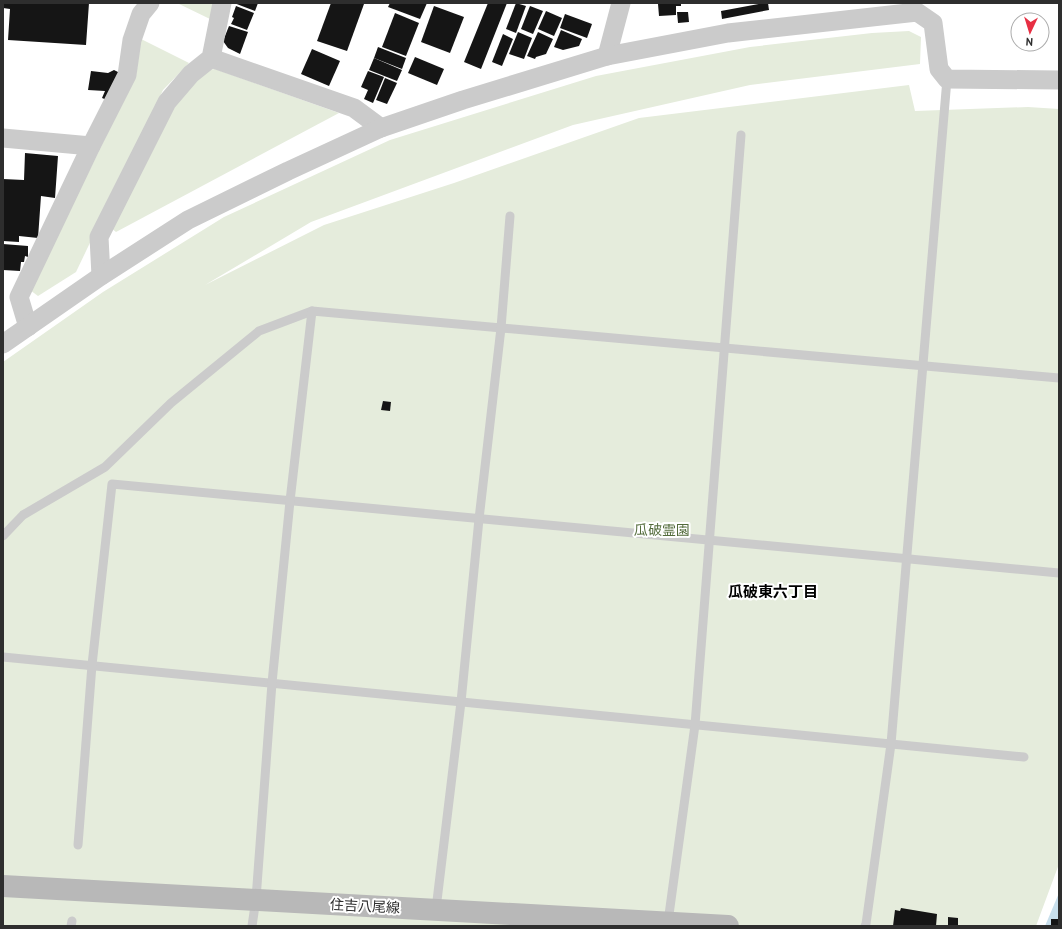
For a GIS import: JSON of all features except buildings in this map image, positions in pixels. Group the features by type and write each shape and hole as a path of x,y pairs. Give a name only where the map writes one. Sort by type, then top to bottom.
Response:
{"main road":[{"name":"住吉八尾線","path":"3,886 728,926"}],"street":[{"path":"28,327 19,297 91,146 127,75 132,40 141,14 150,3"},
{"path":"101,276 99,237 167,102 191,74 211,58 222,3"},
{"path":"606,56 621,3"},
{"path":"3,344 101,276 188,220 288,171 381,128 463,100 606,56 728,34 917,12 932,23 939,69 947,79 1059,80"},
{"path":"211,58 354,108 381,128"},
{"path":"3,138 91,146"}],"lane":[{"path":"864,926 866,924 891,744 947,79"},
{"path":"668,922 695,725 741,135"},
{"path":"436,910 461,702 479,518 501,328 510,216"},
{"path":"3,536 23,515 106,467 171,403 259,331 312,311 1059,378"},
{"path":"252,926 256,899 272,683 290,501 312,311"},
{"path":"78,845 92,665 112,484 1059,573"},
{"path":"3,657 1024,757"}],"green space":[{"path":"177,3 213,3 210,19"},
{"name":"瓜破霊園","path":"909,31 921,37 920,64 750,85 573,125 311,222 205,285 324,225 454,183 639,118 909,85 915,111 1028,107 1059,109 1059,864 1036,926 3,926 3,362 103,292 224,217 390,140 596,76 750,47 872,33"},
{"path":"141,39 189,63 163,90 76,272 38,296 30,290 136,76"},
{"path":"215,69 339,113 116,232 111,228 177,102 205,70"}],"water":[{"path":"1059,893 1059,926 1045,926"}],"district":[{"name":"瓜破東六丁目","path":"773,592"}]}
